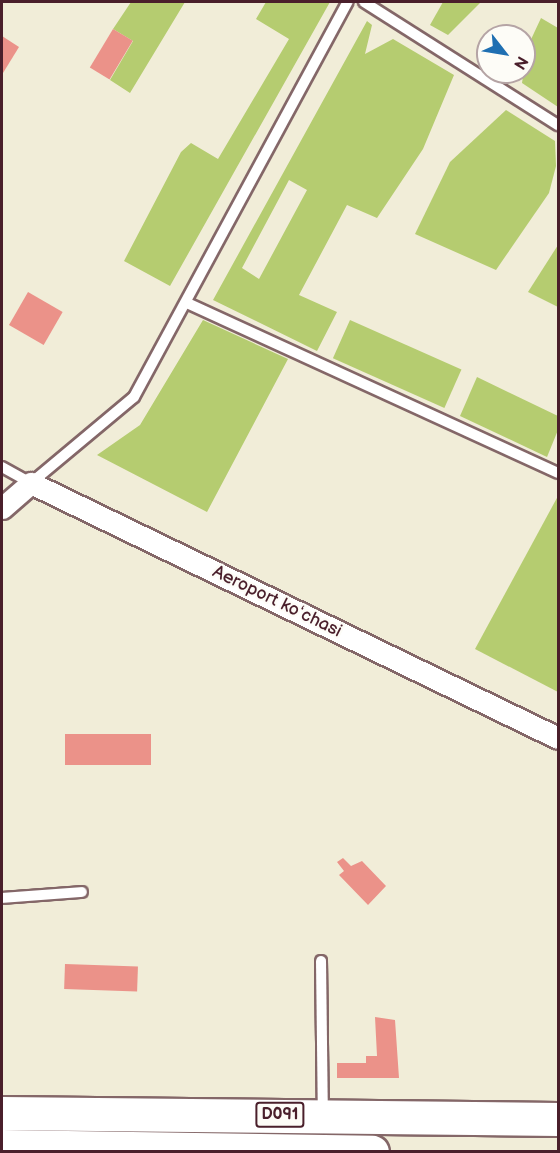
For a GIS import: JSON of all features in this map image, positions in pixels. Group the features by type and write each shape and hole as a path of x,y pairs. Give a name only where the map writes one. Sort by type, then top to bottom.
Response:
{"highway":[{"name":"D091","path":"2,1113 558,1119"},
{"name":"D091","path":"2,1146 372,1152"}],"street":[{"path":"2,508 31,483"},
{"name":"Aeroport koʻchasi","path":"31,483 558,738"}],"lane":[{"path":"2,467 31,483 134,397 187,303 348,2"},
{"path":"364,2 558,125"},
{"path":"187,303 558,473"},
{"path":"2,898 82,892"},
{"path":"321,961 323,1115"}],"green space":[{"path":"131,2 185,2 130,93 110,80 133,41 113,29"},
{"path":"266,2 330,2 170,286 124,261 181,152 191,143 218,159 289,39 256,19"},
{"path":"443,2 481,2 448,35 430,25"},
{"path":"541,18 558,28 558,107 524,84 536,84 536,29"},
{"path":"367,21 372,25 365,54 393,39 454,75 423,149 377,218 347,205 299,295 337,312 317,351 213,300","holes":["289,180 307,190 259,279 242,268"]},
{"path":"506,110 555,141 556,166 549,193 496,270 415,234 450,162"},
{"path":"558,245 558,307 528,292"},
{"path":"203,320 288,359 207,512 97,455 140,425"},
{"path":"350,320 461,370 444,408 333,358"},
{"path":"477,377 558,416 558,430 547,457 460,416"},
{"path":"558,496 558,692 475,649"}],"building":[{"path":"113,29 133,41 110,79 90,68"},
{"path":"2,36 19,47 3,73 2,72"},
{"path":"28,292 63,312 44,345 9,325"},
{"path":"65,734 151,734 151,765 65,765"},
{"path":"343,858 351,866 362,861 386,886 368,905 339,875 344,871 337,862"},
{"path":"65,964 138,967 137,992 64,989"},
{"path":"375,1017 395,1020 399,1078 337,1078 337,1063 366,1063 366,1056 377,1056"}]}
